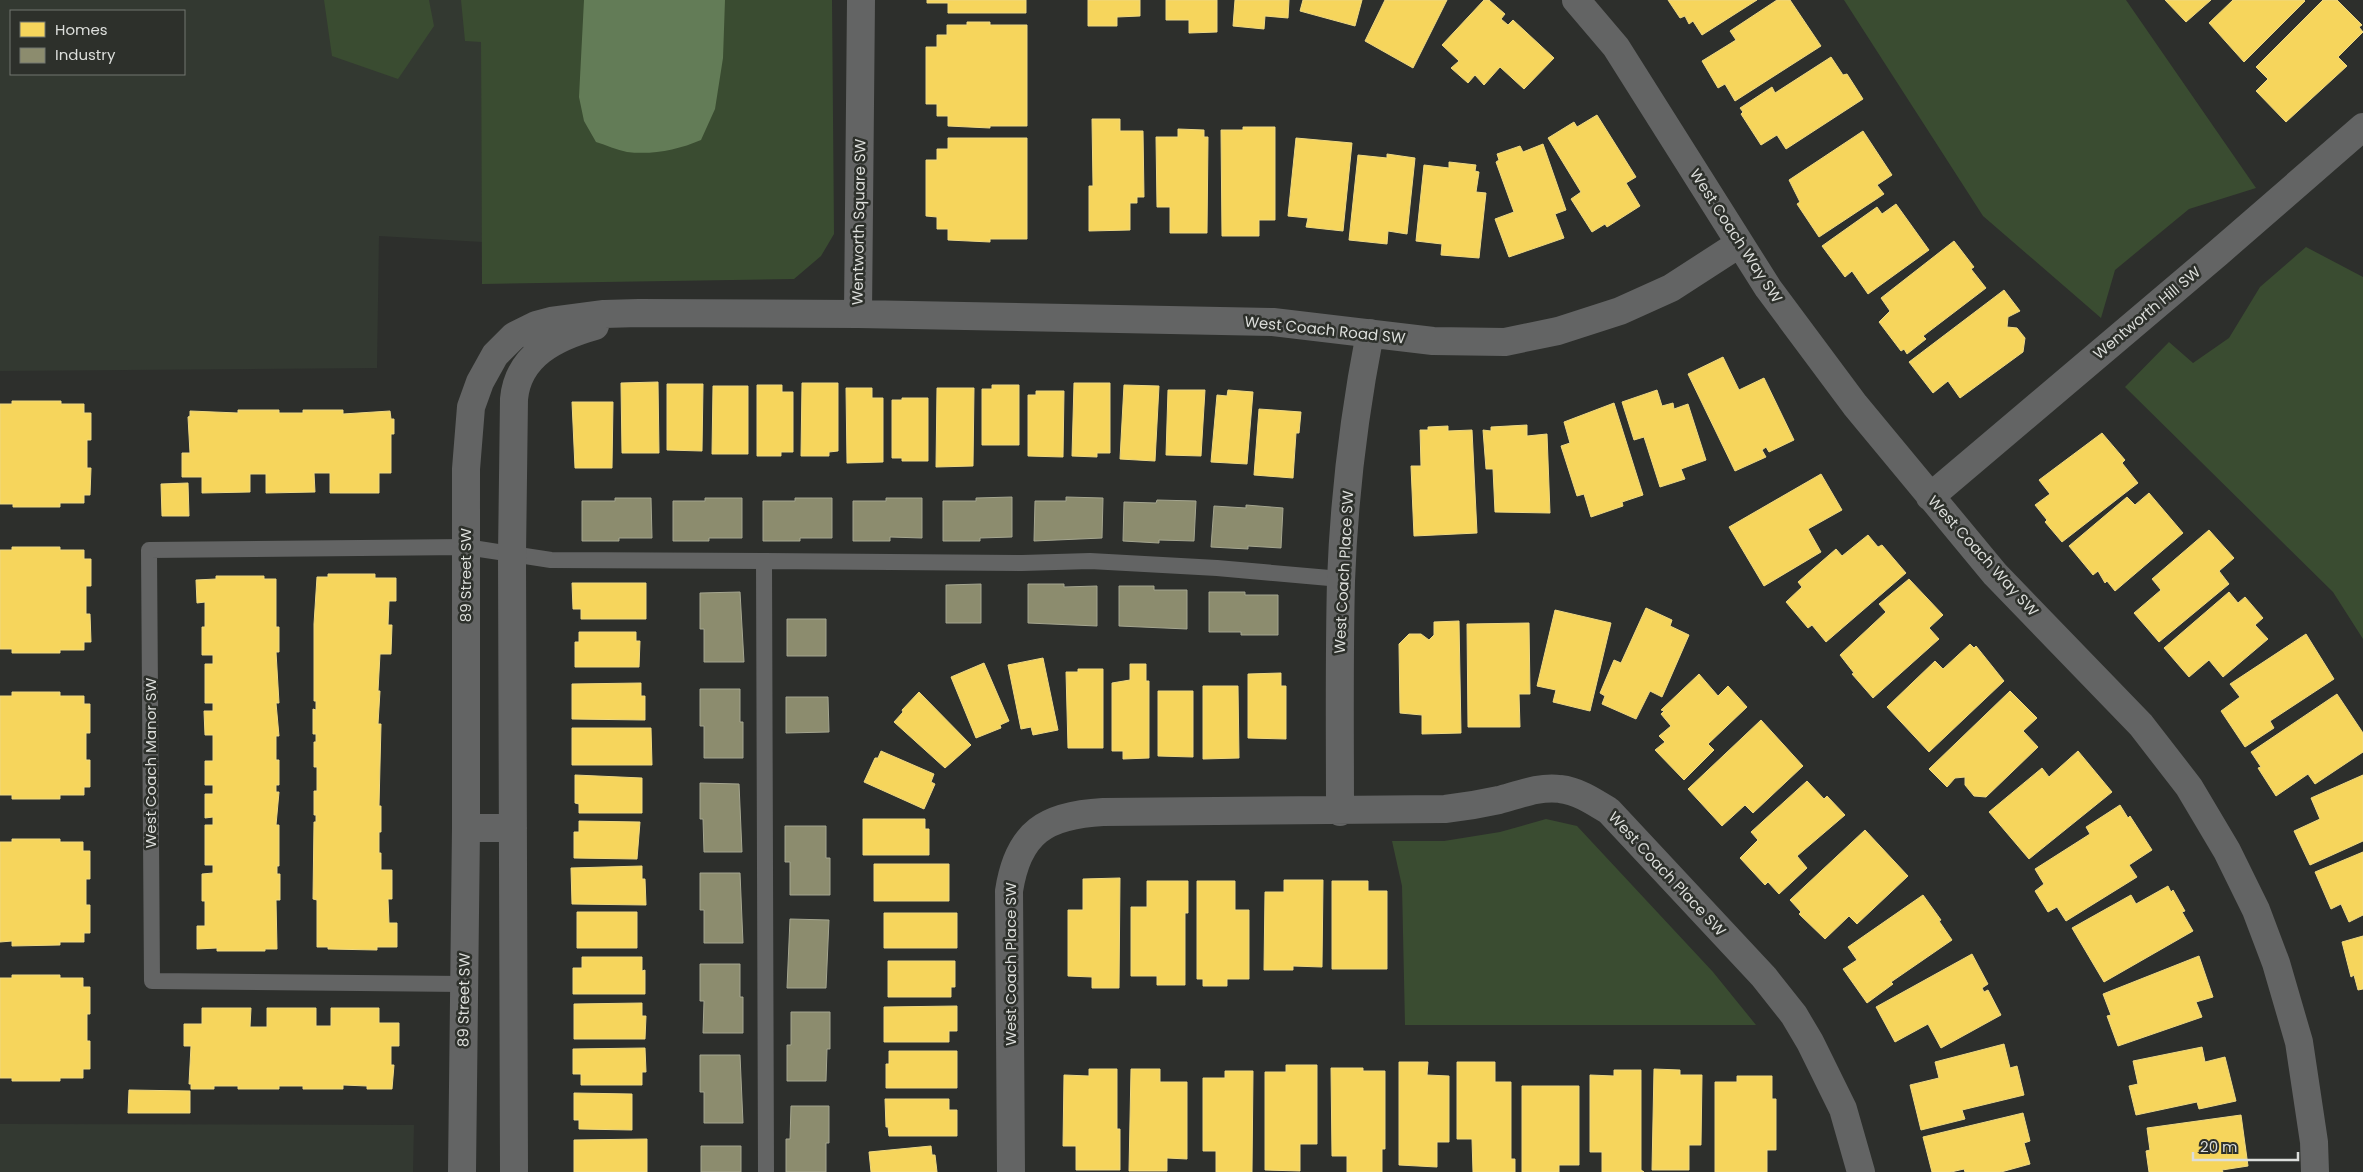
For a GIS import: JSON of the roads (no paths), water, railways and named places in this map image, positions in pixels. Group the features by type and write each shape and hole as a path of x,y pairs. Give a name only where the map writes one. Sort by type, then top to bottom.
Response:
{"street":[{"name":"Wentworth Square SW","path":"514,336 536,325 551,321 604,314 858,314 861,0"},
{"name":"West Coach Way SW","path":"1576,0 1616,47 1768,288 1832,374 1930,497 1995,574 2141,725 2189,786 2222,843 2259,919 2276,963 2299,1042 2314,1142 2314,1172"},
{"name":"Wentworth Hill SW","path":"1930,497 2218,253 2363,127"},
{"name":"West Coach Road SW","path":"858,314 1273,322 1433,341 1505,342 1558,331 1620,311 1671,288 1739,244"},
{"name":"Wentworth Square SW","path":"512,555 515,392 527,362 547,345 583,329 639,313"},
{"name":"West Coach Place SW","path":"1340,812 1341,579 1349,468 1360,385 1370,333"},
{"name":"89 Street SW","path":"462,1172 466,828 466,469 471,408 480,382 495,355 514,336"},
{"path":"512,555 514,1172"},
{"name":"West Coach Place SW","path":"1011,1172 1009,891 1012,870 1020,853 1036,831 1048,823 1076,814 1103,812 1340,812 1445,809 1497,801 1540,790 1558,788 1573,791 1591,799 1609,811 1764,977 1794,1015 1810,1042 1842,1109 1861,1172"},
{"path":"466,828 513,828"}],"lane":[{"path":"466,547 551,560 1022,563 1090,561 1216,568 1341,579"},
{"name":"West Coach Manor SW","path":"464,984 152,981 150,550 466,547"},
{"path":"764,561 766,1172"}]}
